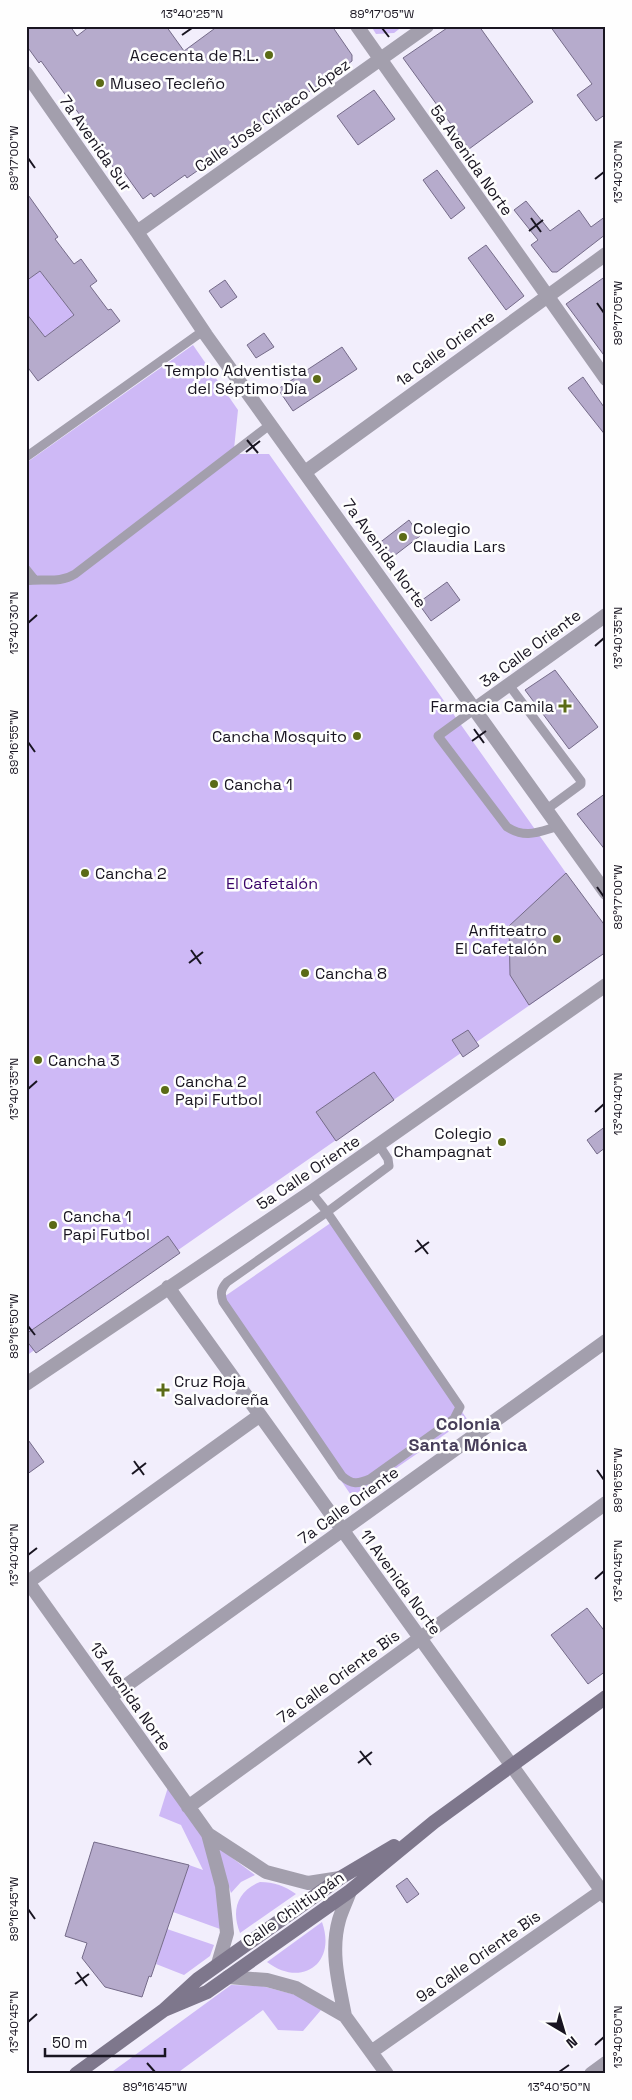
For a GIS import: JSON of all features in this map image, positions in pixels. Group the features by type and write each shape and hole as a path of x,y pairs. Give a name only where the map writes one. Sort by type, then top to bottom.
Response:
{"main road":[{"name":"Calle Chiltiupán","path":"164,2010 207,1992 350,1891 434,1822 606,1697"},
{"name":"Calle Chiltiupán","path":"76,2074 164,2010 198,1979 218,1964 340,1878 434,1822"}],"street":[{"name":"5a Avenida Norte","path":"356,26 606,379"},
{"name":"Calle José Ciriaco López","path":"137,232 427,26"},
{"name":"7a Avenida Sur","path":"26,74 137,232"},
{"name":"7a Avenida Norte","path":"137,232 204,331 606,893"},
{"name":"1a Calle Oriente","path":"305,472 606,254"},
{"name":"3a Calle Oriente","path":"475,709 606,615"},
{"name":"5a Calle Oriente","path":"26,1384 168,1286 311,1192 606,985"},
{"name":"11 Avenida Norte","path":"168,1286 259,1416 604,1892"},
{"name":"7a Calle Oriente","path":"110,1697 606,1341"},
{"path":"27,1581 259,1416"},
{"name":"7a Calle Oriente Bis","path":"188,1807 606,1503"},
{"name":"13 Avenida Norte","path":"27,1581 208,1834 266,1872 308,1883 340,1878"},
{"name":"13 Avenida Norte","path":"208,1834 222,1886 227,1933 218,1964"},
{"path":"350,1891 339,1921 335,1946 335,1967 345,2016 387,2074"},
{"name":"9a Calle Oriente Bis","path":"371,2052 604,1892"},
{"path":"228,1977 267,1980 296,1988 345,2016"},
{"path":"591,2074 606,2063"}],"lane":[{"path":"26,457 204,331"},
{"path":"26,569 30,580 57,582 68,579 270,424"},
{"path":"509,685 581,781 581,784 547,809"},
{"path":"475,709 438,736 507,826 522,834 559,826"},
{"path":"311,1192 327,1212 460,1407 454,1419 370,1479 358,1484 350,1483 342,1476 223,1302 220,1294 227,1282 327,1212 389,1166 388,1159 379,1145"}],"green space":[{"path":"371,26 403,26 394,33 376,34"},
{"path":"40,271 74,315 45,337 26,313 26,281"},
{"name":"El Cafetalón","path":"193,345 238,410 234,449 237,454 269,454 566,873 606,952 26,1356 26,463"},
{"path":"332,1222 467,1419 353,1498 218,1301"},
{"path":"169,1784 205,1836 218,1887 220,1929 173,1912 189,1865 203,1870 181,1825 159,1816"},
{"path":"215,1845 255,1875 241,1882 231,1893"},
{"path":"260,1882 279,1885 296,1894 240,1933 236,1917 238,1903 246,1891"},
{"path":"322,1922 325,1950 313,1968 303,1972 292,1973 267,1962"},
{"path":"167,1929 214,1945 210,1956 184,1975 156,1964"},
{"path":"231,1985 262,1986 296,1995 321,2010 303,2031 278,2030 263,2010 176,2074 109,2074"}],"building":[{"path":"26,26 70,26 77,36 90,26 166,26 184,51 218,26 332,26 352,55 352,61 261,126 241,138 242,140 208,166 207,164 187,178 185,175 154,197 151,193 143,199 123,171 118,174 101,150 103,147 41,61 39,63 26,45"},
{"path":"450,26 479,26 533,102 469,149 403,58"},
{"path":"550,26 606,26 606,114 596,121 577,95 592,84"},
{"path":"374,90 395,119 358,145 337,116"},
{"path":"437,170 465,208 451,219 423,180"},
{"path":"26,192 58,237 55,239 74,264 81,259 97,281 90,286 108,310 111,309 120,321 38,381 26,365 26,313 45,337 74,315 40,271 26,281"},
{"path":"526,201 550,231 579,210 591,227 606,216 606,234 557,272 552,272 531,245 538,240 514,210"},
{"path":"486,245 524,296 506,310 468,258"},
{"path":"606,276 606,358 566,304"},
{"path":"225,280 237,297 221,308 209,291"},
{"path":"264,333 274,347 256,358 247,345"},
{"name":"Templo Adventista del Séptimo Día","path":"342,347 357,369 293,411 278,389"},
{"path":"583,377 606,410 606,436 568,388"},
{"name":"Colegio Claudia Lars","path":"409,520 420,536 390,559 378,544"},
{"path":"447,582 460,600 431,621 418,603"},
{"path":"555,670 598,727 569,749 525,690"},
{"path":"606,793 606,851 577,814"},
{"name":"Anfiteatro El Cafetalón","path":"566,873 606,927 606,952 529,1005 510,975 509,926"},
{"path":"468,1030 479,1046 463,1057 452,1040"},
{"path":"374,1072 394,1100 336,1141 316,1112"},
{"path":"606,1126 606,1147 597,1154 587,1140"},
{"path":"168,1236 180,1253 36,1353 26,1340 26,1334"},
{"path":"26,1437 44,1462 26,1475"},
{"path":"587,1608 606,1633 606,1671 588,1684 551,1635"},
{"path":"94,1842 189,1865 151,1977 149,1976 142,1997 105,1987 82,1958 87,1943 65,1936"},
{"path":"407,1878 419,1894 407,1903 396,1886"}],"place":[{"name":"Acecenta de R.L.","path":"269,55"},
{"name":"Museo Tecleño","path":"100,83"},
{"name":"Templo Adventista del Séptimo Día","path":"317,379"},
{"name":"Colegio Claudia Lars","path":"403,537"},
{"name":"Farmacia Camila","path":"565,706"},
{"name":"Cancha Mosquito","path":"357,736"},
{"name":"Cancha 1","path":"214,784"},
{"name":"Cancha 2","path":"85,873"},
{"name":"Anfiteatro El Cafetalón","path":"557,939"},
{"name":"Cancha 8","path":"305,973"},
{"name":"Cancha 3","path":"38,1060"},
{"name":"Cancha 2 Papi Futbol","path":"165,1090"},
{"name":"Colegio Champagnat","path":"502,1142"},
{"name":"Cancha 1 Papi Futbol","path":"53,1225"},
{"name":"Cruz Roja Salvadoreña","path":"163,1390"}],"district":[{"name":"Colonia Santa Mónica","path":"468,1434"}]}
